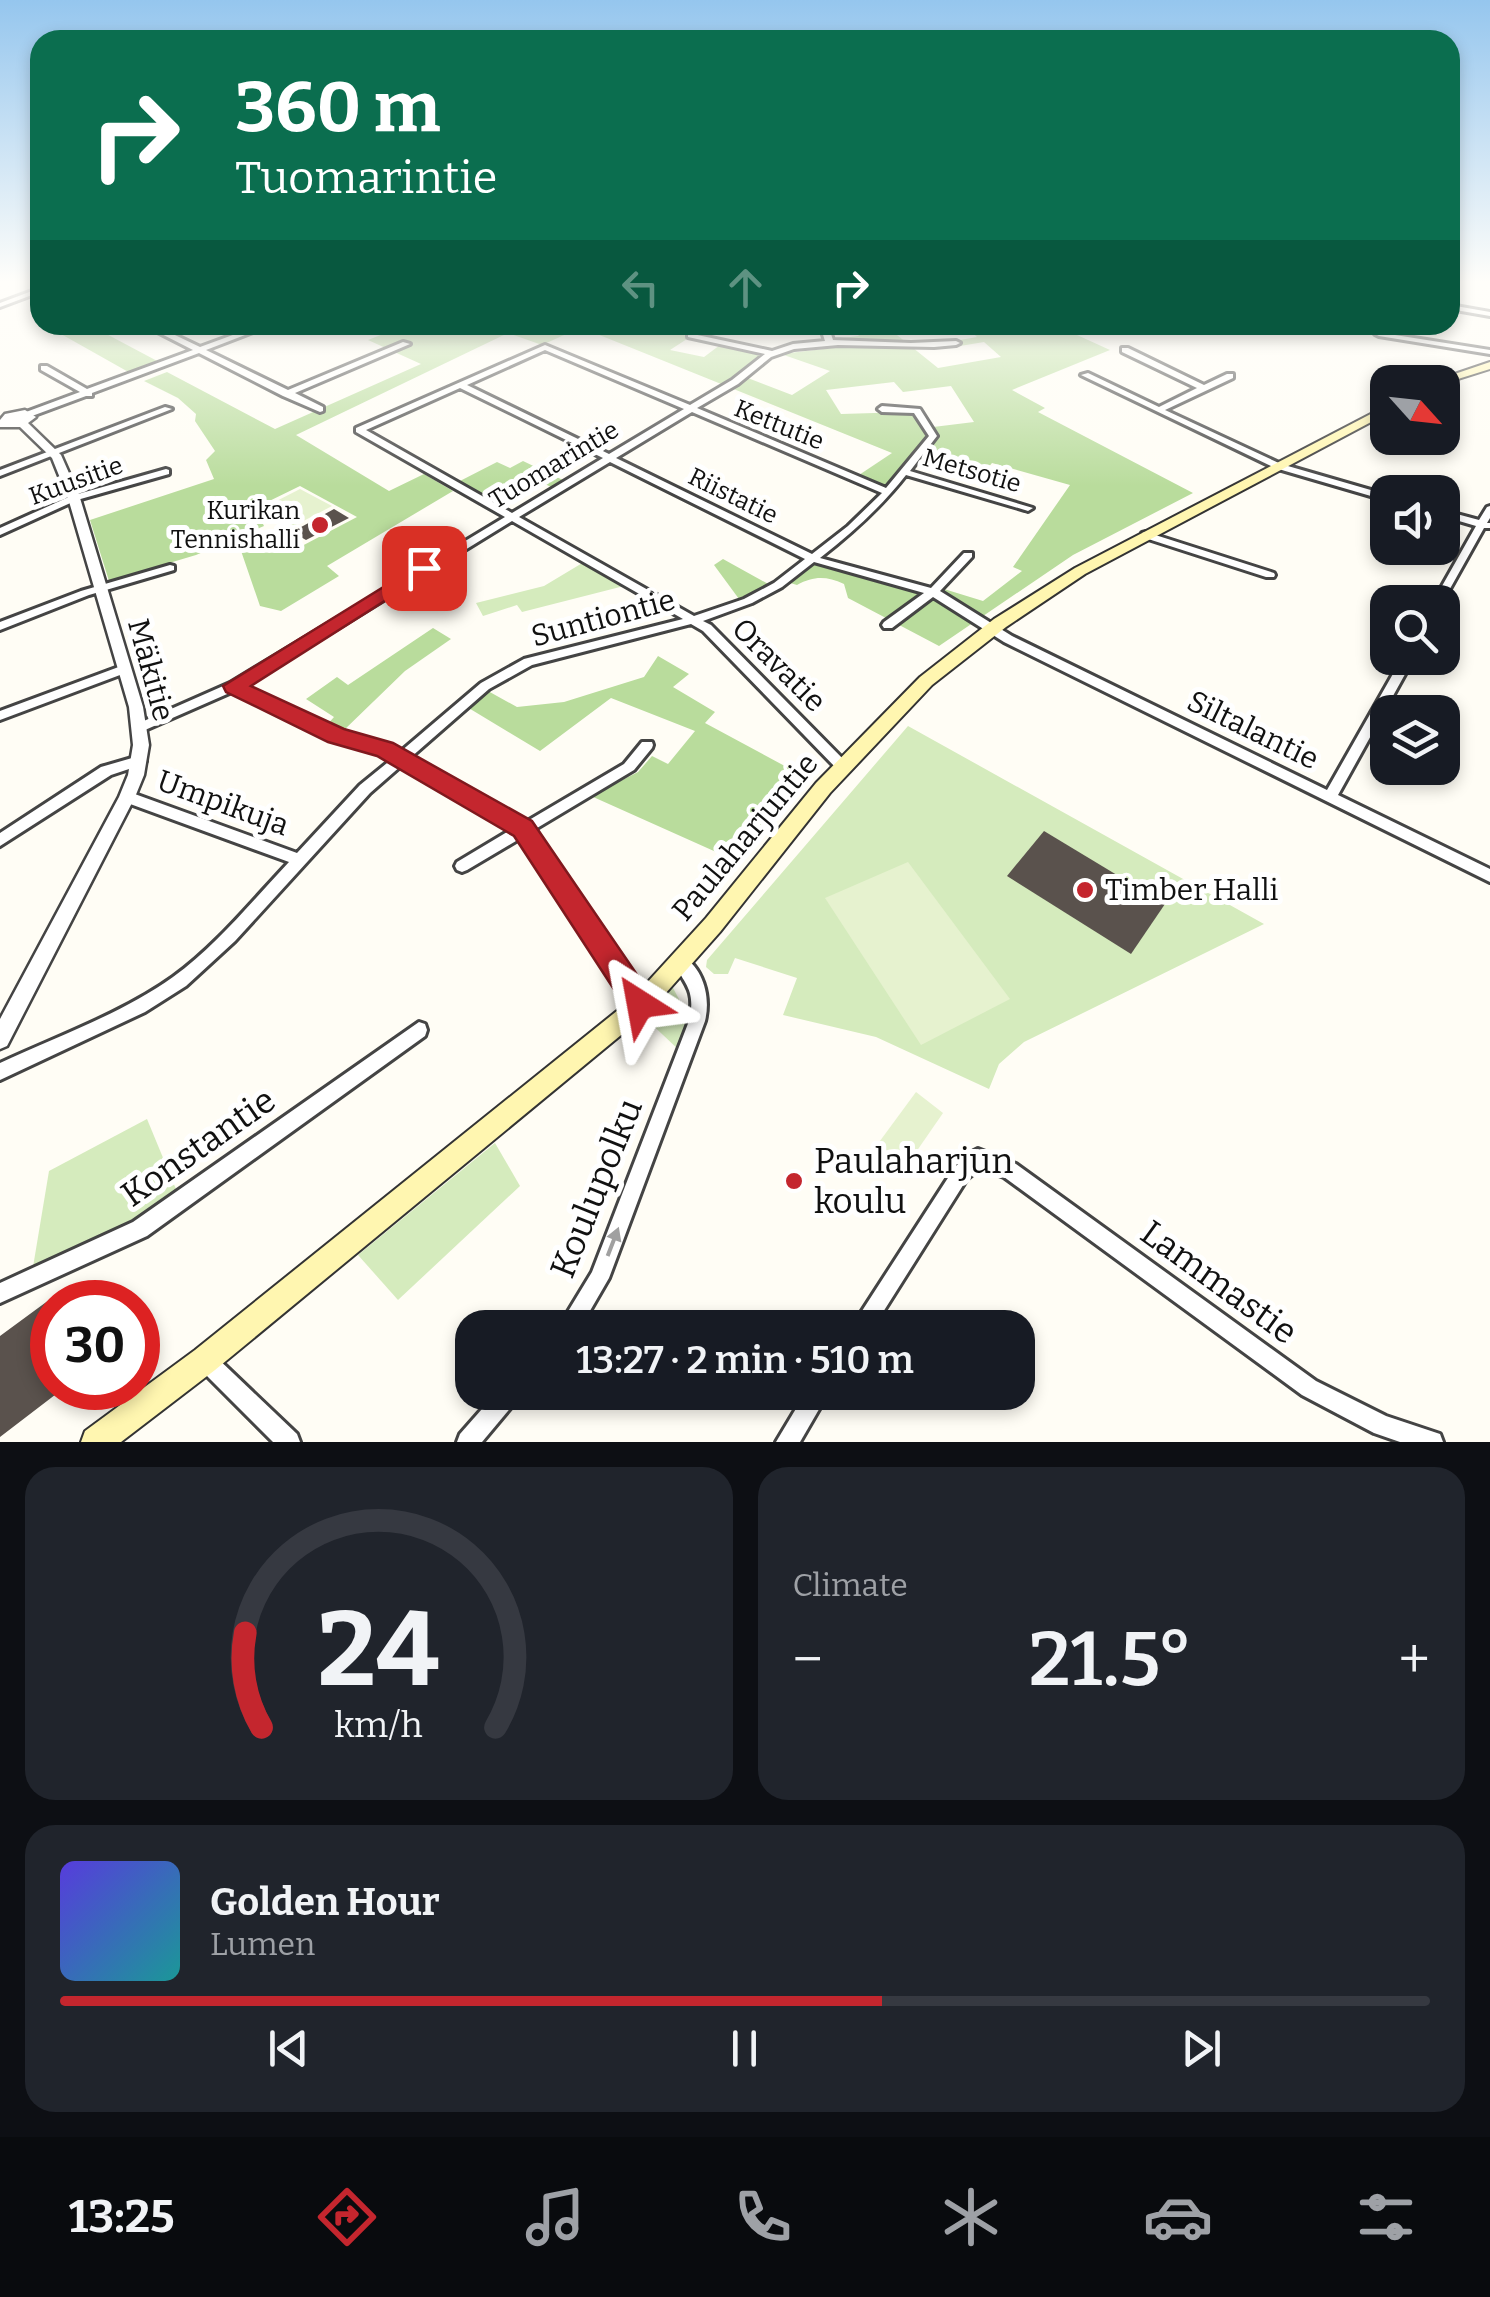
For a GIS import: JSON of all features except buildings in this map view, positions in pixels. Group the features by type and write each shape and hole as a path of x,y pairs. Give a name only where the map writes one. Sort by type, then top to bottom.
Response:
{"main road":[{"path":"1460,374 1490,364"},
{"name":"Paulaharjuntie","path":"96,1442 205,1360 640,1004 843,767 926,681 994,628 1080,571 1370,417"}],"street":[{"path":"3,419 26,419 197,351"},
{"path":"203,351 320,408"},
{"path":"286,394 388,351"},
{"name":"Kettutie","path":"461,385 536,351"},
{"name":"Kettutie","path":"555,351 888,492"},
{"path":"765,351 772,353"},
{"name":"Tuomarintie","path":"140,727 234,686 736,382 772,353 783,351"},
{"path":"1128,351 1203,388"},
{"path":"44,368 89,394"},
{"path":"1085,375 1278,466 1370,493"},
{"path":"1158,410 1230,376"},
{"name":"Oravatie","path":"461,385 359,430 707,628 843,767"},
{"name":"Riistatie","path":"461,385 606,460 814,559 932,592 994,628"},
{"path":"0,473 168,409"},
{"name":"Suntiontie","path":"0,1072 108,1022 180,982 230,936 364,788 484,686 528,662 693,620 748,601 814,559 888,492 928,446 931,430 917,411 882,409"},
{"name":"Mäkitie","path":"0,1039 127,797 139,761 140,727 74,498 54,452 26,419"},
{"name":"Kuusitie","path":"0,532 74,498 166,472"},
{"name":"Metsotie","path":"905,472 1028,508"},
{"path":"1449,585 1486,525 1490,509"},
{"path":"1460,518 1486,525"},
{"path":"1146,536 1270,575"},
{"path":"888,625 932,592 968,554"},
{"path":"0,626 101,588 170,568"},
{"name":"Siltalantie","path":"994,628 1008,640 1490,876"},
{"path":"0,716 124,669"},
{"path":"1329,798 1398,675"},
{"path":"234,686 336,736 384,749 523,828 640,1004"},
{"path":"462,866 630,767 647,745"},
{"path":"0,840 106,771 139,761"},
{"name":"Umpikuja","path":"127,797 299,860"},
{"name":"Koulupolku","path":"579,1310 599,1278 697,1022 702,1001 700,987 680,961"},
{"name":"Konstantie","path":"0,1293 140,1229 419,1030"},
{"name":"Lammastie","path":"873,1310 961,1173 978,1158 1010,1170 1308,1388 1382,1425 1432,1442"},
{"path":"205,1360 288,1442"},
{"path":"468,1442 496,1410"},
{"path":"787,1442 808,1410"}],"green space":[{"path":"92,351 139,351 161,363 132,374"},
{"path":"393,351 470,351 296,435 389,491 424,474 453,491 327,566 339,576 281,611 260,606 239,545 267,532 300,547 357,517 300,486 255,508 264,526 196,555 109,581 90,520 214,479 206,460 215,451 195,421 196,414 178,398 144,381 167,372 275,429 421,364"},
{"path":"640,351 676,351 704,357 712,351 763,355 740,375 792,395 830,371 781,354 917,351 938,368 1001,357 995,351 1107,351 1012,390 1045,408 1038,412 1193,493 1073,555 939,646 848,598 844,584 820,578 797,585 787,582 814,564 930,597 944,589 983,601 1022,571 1013,567 1070,485 992,463 976,482 960,477 971,462 920,448 886,486 859,475 892,453","holes":["894,382 903,392 951,386 974,422 925,428 916,415 908,412 841,414 826,390"]},
{"path":"523,461 565,481 553,488 529,476 490,498 458,482 497,462 510,468"},
{"path":"300,489 332,506 292,527 261,509"},
{"path":"723,559 770,585 739,599 714,565"},
{"path":"584,562 624,586 522,612 517,605 483,616 476,603 544,586"},
{"path":"433,628 451,639 405,671 343,731 326,726 334,717 306,699 337,677 348,685"},
{"path":"658,656 689,674 673,687 715,712 705,723 807,778 734,860 591,796 638,772 652,756 668,764 695,731 611,698 540,751 467,707 488,691 517,707 564,702 644,677"},
{"path":"908,726 1264,924 1024,1042 999,1064 989,1089 876,1037 783,1015 797,978 735,958 728,974 714,974 706,967 707,960"},
{"path":"908,862 1010,999 921,1045 825,898"},
{"path":"672,986 690,1020 680,1051 644,1017"},
{"path":"916,1092 943,1113 905,1168 877,1145"},
{"path":"147,1119 178,1194 115,1232 33,1267 49,1171"},
{"path":"495,1143 520,1186 398,1300 358,1255"}],"place":[{"name":"Kurikan Tennishalli","path":"320,525"},
{"name":"Timber Halli","path":"1085,890"},
{"name":"Paulaharjun koulu","path":"794,1181"}],"route":[{"path":"424,568 234,686 336,736 384,749 523,828 640,1004"}]}
